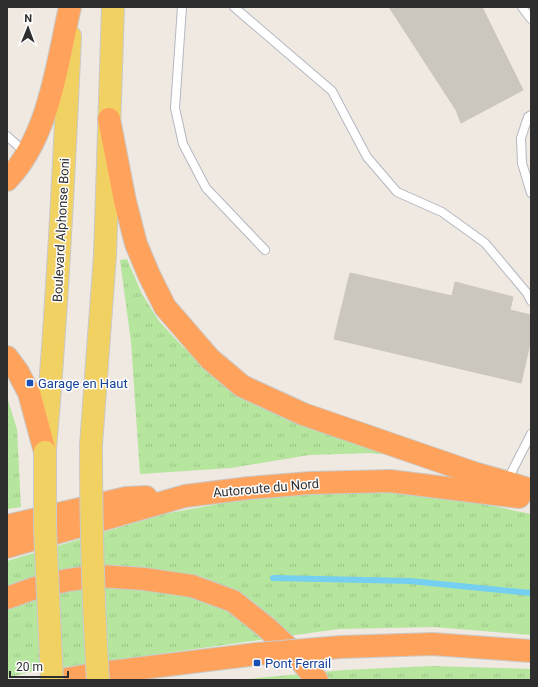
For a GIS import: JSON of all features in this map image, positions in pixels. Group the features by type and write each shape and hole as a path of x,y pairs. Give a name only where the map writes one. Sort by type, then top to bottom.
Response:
{"highway":[{"path":"7,180 27,154 38,131 50,97 71,7"},
{"path":"109,119 125,202 136,244 165,307 210,360 242,386 303,414 474,473 531,490"},
{"path":"7,358 18,372 29,393 45,452"},
{"name":"Autoroute du Nord","path":"7,547 185,496 249,488 310,483 390,481 531,499"},
{"path":"7,526 126,498 185,496"},
{"path":"7,598 38,587 68,580 99,576 144,578 192,586 233,601 267,628 294,654 317,680"},
{"path":"61,680 96,677 257,654 341,647 432,644 531,651"},
{"path":"96,677 123,680"}],"main road":[{"name":"Boulevard Alphonse Boni","path":"52,680 45,528 45,452 62,217 71,7"},
{"path":"96,677 91,516 91,445 105,255 114,7"}],"lane":[{"path":"182,7 175,108 183,144 206,188 265,250"},
{"path":"234,7 332,91 367,157 397,192 442,212 485,243 527,293 531,301"},
{"path":"522,7 531,19"},
{"path":"531,115 528,117 521,138 522,163 531,193"},
{"path":"7,136 27,154"},
{"path":"506,482 531,434"}],"green space":[{"path":"127,259 142,294 159,321 182,346 216,374 424,458 370,453 309,455 231,468 140,474 131,342 120,260"},
{"path":"7,397 17,429 21,507 7,509"},
{"path":"388,491 460,499 531,514 531,635 434,627 339,629 29,672 7,678 7,561 164,514 234,501 310,494"},
{"path":"432,666 531,669 531,680 236,680 344,670"}],"building":[{"path":"389,7 482,7 523,90 461,123 456,110"},
{"path":"350,273 452,296 455,282 513,297 510,310 531,315 531,339 521,383 334,339"}],"waterway":[{"path":"273,578 410,581 531,593"}],"place":[{"name":"Garage en Haut","path":"30,383"},
{"name":"Pont Ferrail","path":"257,663"}]}
